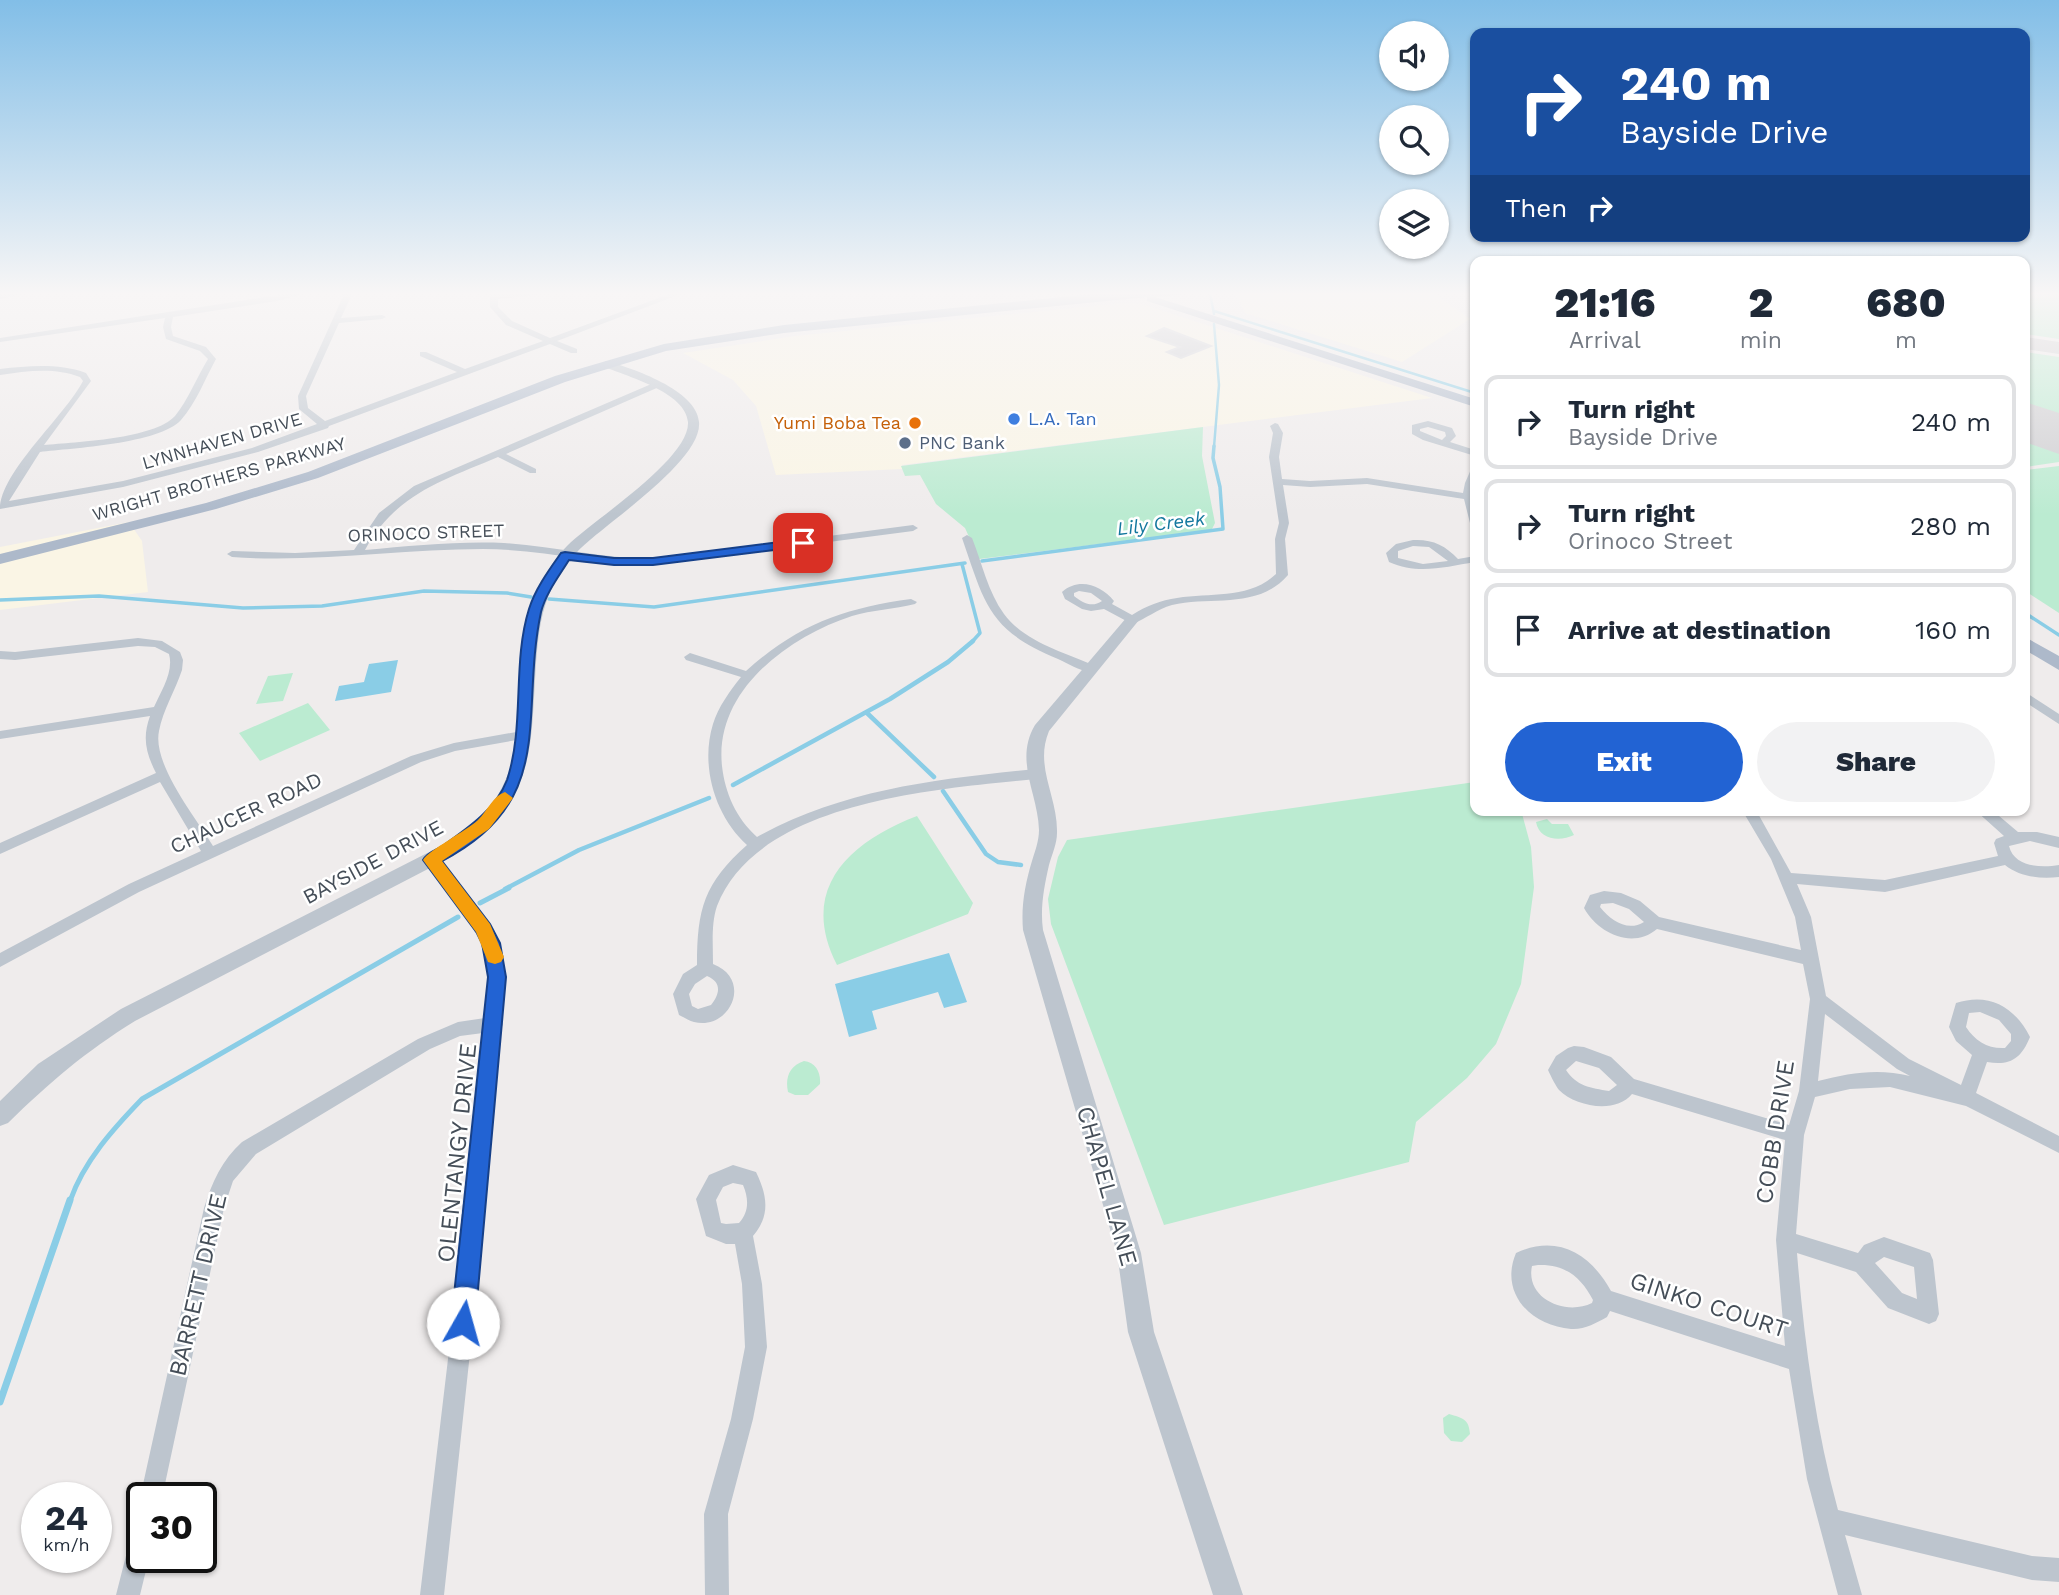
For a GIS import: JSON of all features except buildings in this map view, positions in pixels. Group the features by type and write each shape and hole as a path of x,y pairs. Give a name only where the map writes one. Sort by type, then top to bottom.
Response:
{"main road":[{"name":"WRIGHT BROTHERS PARKWAY","path":"0,559 211,506 313,475 610,366"},
{"name":"WRIGHT BROTHERS PARKWAY","path":"0,570 195,520 322,482 610,366"},
{"path":"1362,366 1470,401"},
{"path":"2030,645 2059,664"}],"street":[{"path":"37,449 137,437 160,430 177,419 208,366"},
{"path":"316,366 301,402 307,414 325,426"},
{"path":"451,366 466,373"},
{"name":"LYNNHAVEN DRIVE","path":"1,506 86,492 180,471 255,450 483,366"},
{"name":"BAYSIDE DRIVE","path":"0,1116 46,1071 100,1032 431,860 467,838 499,808 514,781 522,735 535,610 565,555 663,471 691,441 694,424 690,409 680,398 612,366"},
{"path":"0,372 60,369 86,377 83,389 19,474 1,506"},
{"path":"358,553 371,529 390,506 433,480 656,385"},
{"path":"1105,605 1132,620 1144,611 1167,603 1241,596 1263,590 1278,580 1282,575 1280,539 1284,523 1274,457 1278,433 1275,426"},
{"path":"1445,443 1470,451"},
{"path":"497,453 533,471"},
{"path":"1277,482 1310,484 1367,481 1467,497"},
{"path":"1470,486 1467,497 1470,507"},
{"name":"ORINOCO STREET","path":"232,554 276,557 486,546 614,562 664,561 913,528"},
{"path":"967,538 990,597 1007,626 1029,640 1089,668"},
{"path":"1455,562 1438,546 1429,544 1399,546 1391,553 1393,560 1411,567 1455,562 1470,560"},
{"path":"755,844 745,836 728,809 719,788 713,757 720,723 734,694 747,675 783,646 824,624 862,610 911,602"},
{"name":"CHAPEL LANE","path":"1132,620 1089,668 1035,740 1031,752 1046,806 1049,832 1030,915 1035,942 1129,1253 1141,1332 1228,1595"},
{"path":"0,655 15,656 130,642 158,644 174,652 178,665 158,711 151,739 153,751 164,775 210,853"},
{"path":"690,657 747,675"},
{"path":"2030,701 2059,720"},
{"path":"0,735 158,711"},
{"name":"CHAUCER ROAD","path":"0,961 79,917 210,853 416,759 454,747 522,735"},
{"path":"705,968 704,932 710,903 723,880 755,844 796,822 873,797 941,784 1036,774"},
{"path":"0,849 164,775"},
{"name":"COBB DRIVE","path":"1753,816 1779,859 1803,917 1818,999 1808,1091 1795,1135 1786,1240 1798,1361 1818,1479 1850,1595"},
{"path":"1989,816 2016,838"},
{"path":"2059,843 2045,837 2016,838 2001,843 2001,851 2007,859 2034,873 2059,871"},
{"path":"1787,878 1885,886 2007,859"},
{"name":"OLENTANGY DRIVE","path":"431,860 484,929 491,943 497,977 495,1024 432,1595"},
{"path":"1654,922 1811,959"},
{"path":"1818,999 1903,1064 2059,1144"},
{"name":"BARRETT DRIVE","path":"154,1482 220,1182 228,1169 249,1148 411,1051 450,1032 495,1024"},
{"path":"1966,1098 1981,1053"},
{"path":"1808,1091 1850,1081 1890,1079 1966,1098"},
{"path":"1628,1085 1795,1135"},
{"path":"2033,1133 2059,1154"},
{"path":"717,1595 716,1514 742,1419 756,1348 752,1284 743,1233"},
{"path":"1786,1240 1862,1264"},
{"name":"GINKO COURT","path":"1604,1299 1798,1361"},
{"path":"1829,1519 2032,1568 2059,1570"},
{"path":"128,1595 134,1573"}],"shaded area":[{"path":"708,366 1335,366 1432,398 902,465 902,469 776,475 756,406 733,380"},
{"path":"129,522 142,541 148,592 0,610 0,547"}],"green space":[{"path":"2030,366 2059,366 2059,420 2030,406"},
{"path":"1203,427 1202,456 1215,523 1212,529 1203,531 979,559 965,528 936,504 920,475 905,476 901,466"},
{"path":"2030,438 2059,453 2059,462 2030,466"},
{"path":"2059,466 2059,613 2030,594 2030,469"},
{"path":"293,673 283,701 256,704 268,676"},
{"path":"308,703 330,730 260,761 239,733"},
{"path":"1470,783 1470,816 1523,816 1531,847 1534,887 1521,984 1496,1044 1467,1078 1416,1122 1409,1162 1164,1225 1051,924 1048,899 1058,857 1067,840"},
{"path":"917,816 973,903 968,914 837,965 826,938 823,913 827,891 837,872 870,840"},
{"path":"1547,819 1552,824 1568,824 1574,835 1557,839 1546,836 1541,833 1536,822"},
{"path":"804,1061 812,1063 817,1069 820,1084 808,1095 795,1095 788,1092 788,1077 795,1066"},
{"path":"1449,1414 1467,1422 1470,1434 1462,1442 1451,1441 1444,1433 1443,1418"}],"water":[{"path":"398,660 391,692 335,701 339,686 364,682 369,664"},
{"path":"949,953 967,1002 944,1008 938,992 872,1011 877,1029 849,1037 835,984"}],"waterway":[{"name":"Lily Creek","path":"1214,447 1219,385 1217,366"},
{"path":"1390,366 1470,391"},
{"name":"Lily Creek","path":"982,561 1223,529 1220,487 1213,458 1214,446"},
{"path":"549,599 654,607 965,563"},
{"path":"962,564 980,633 972,642"},
{"path":"0,600 99,596 243,608 322,606 424,591 507,593 531,597"},
{"path":"2030,616 2059,635"},
{"path":"733,785 890,699 948,662 972,642"},
{"path":"867,713 934,777"},
{"path":"943,791 986,854 998,862 1021,865"},
{"path":"505,889 579,850 709,798"},
{"path":"480,903 509,888"},
{"path":"70,1201 91,1159 142,1099 458,917"},
{"path":"0,1402 70,1200"}],"taxiway":[{"path":"2042,428 2059,430"}],"runway":[{"path":"2030,422 2059,436"}],"slow traffic":[{"path":"495,957 484,929 431,860 467,838 499,808 505,798"}],"place":[{"name":"L.A. Tan","path":"1014,419"},
{"name":"Yumi Boba Tea","path":"915,423"},
{"name":"PNC Bank","path":"905,443"}],"route":[{"path":"463,1323 496,1010 496,960 484,929 431,860 467,838 483,824 499,808 514,781 519,760 535,610 542,593 565,555 614,562 653,562 803,543"}]}
